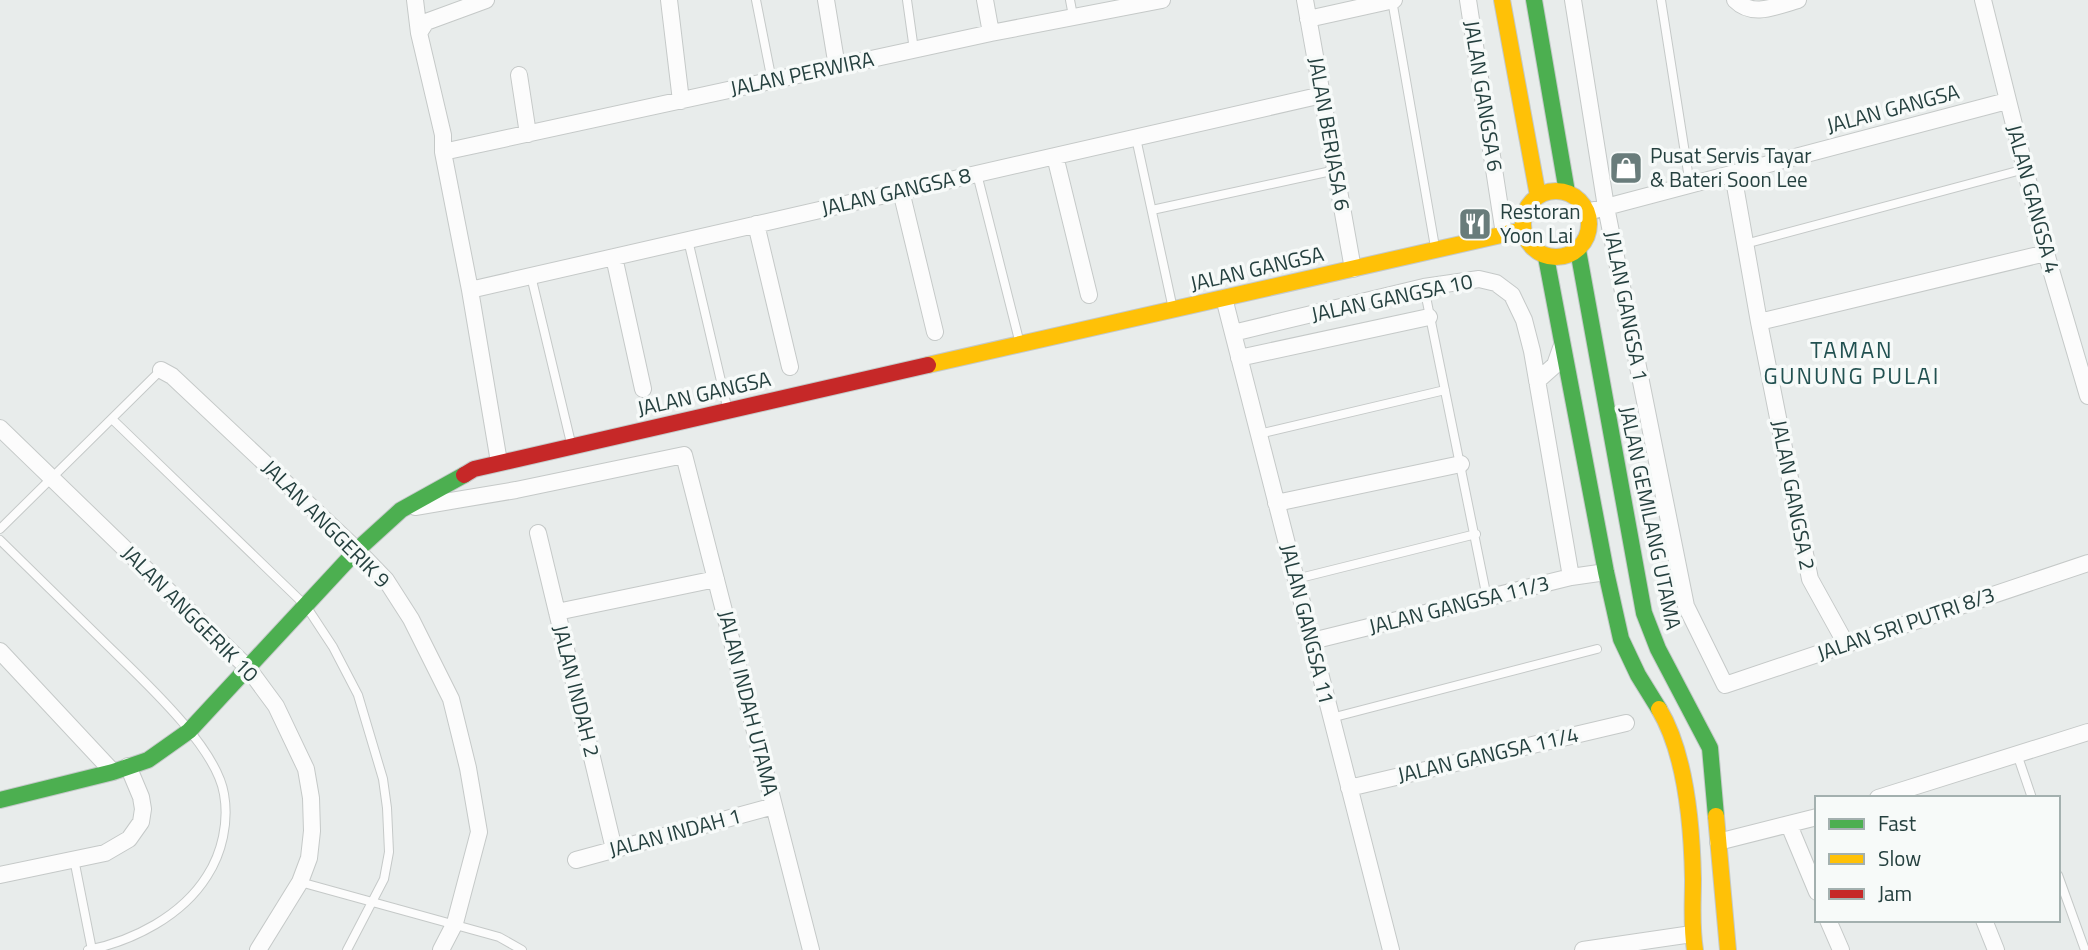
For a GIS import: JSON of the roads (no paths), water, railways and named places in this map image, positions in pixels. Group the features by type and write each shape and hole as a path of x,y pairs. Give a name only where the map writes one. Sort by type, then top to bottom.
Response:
{"main road":[{"path":"1502,0 1538,196"},
{"path":"1535,0 1567,192"},
{"path":"1557,191 1567,192 1576,197 1587,212 1589,233 1585,242 1569,256 1546,257 1529,244 1523,230 1524,213 1538,196 1557,191"},
{"name":"JALAN GANGSA","path":"0,800 148,760 189,732 357,550 407,506 474,469 1523,230"},
{"name":"JALAN GEMILANG UTAMA","path":"1578,250 1644,613 1658,649 1710,748 1728,950"},
{"path":"1546,257 1621,639 1638,675 1662,714 1685,776 1693,877 1693,942"}],"street":[{"path":"415,0 419,33 443,135 443,152 470,290 499,463"},
{"path":"419,33 426,22 486,0"},
{"path":"669,0 681,101"},
{"path":"826,0 837,66"},
{"path":"985,0 991,33"},
{"name":"JALAN PERWIRA","path":"443,152 991,33 1071,8 1161,0"},
{"name":"JALAN BERJASA 6","path":"1305,0 1353,269"},
{"path":"1308,19 1392,0"},
{"name":"JALAN GANGSA 6","path":"1468,0 1504,234"},
{"name":"JALAN GANGSA 1","path":"1573,0 1606,207 1686,606 1725,685"},
{"path":"1735,0 1745,8 1760,10 1798,0"},
{"name":"JALAN GANGSA 4","path":"1983,0 2046,253 2088,396"},
{"path":"519,75 528,134"},
{"name":"JALAN GANGSA 8","path":"470,290 1322,95"},
{"name":"JALAN GANGSA","path":"1587,212 2007,101"},
{"path":"1055,156 1089,295"},
{"name":"JALAN GANGSA 2","path":"1733,174 1759,323 1810,579 1846,644"},
{"path":"901,191 935,332"},
{"path":"756,224 790,367"},
{"path":"1759,323 2046,253"},
{"path":"614,257 643,389"},
{"name":"JALAN GANGSA 10","path":"1233,334 1424,287 1479,279 1496,284 1512,295 1524,320 1537,381 1571,577"},
{"name":"JALAN GANGSA 11","path":"1224,298 1391,950"},
{"path":"1239,358 1429,317"},
{"path":"1537,381 1555,365 1562,342"},
{"name":"JALAN ANGGERIK 9","path":"162,370 172,376 386,580 405,609 451,699 468,768 479,832 455,923 441,950"},
{"name":"JALAN ANGGERIK 10","path":"0,428 248,668 276,706 306,769 311,798 312,831 309,858 300,881 258,950"},
{"name":"JALAN INDAH UTAMA","path":"407,506 516,489 684,455 811,950"},
{"path":"1276,503 1461,464"},
{"name":"JALAN INDAH 2","path":"538,533 614,849"},
{"name":"JALAN SRI PUTRI 8/3","path":"1725,685 2088,563"},
{"name":"JALAN GANGSA 11/3","path":"1312,641 1571,577 1606,572"},
{"path":"557,612 716,579"},
{"path":"0,651 121,769 141,797 143,809 141,822 129,839 106,853 0,875"},
{"name":"JALAN GANGSA 11/4","path":"1349,788 1626,723"},
{"path":"1891,796 1930,790 2017,754 2088,732"},
{"name":"JALAN INDAH 1","path":"576,860 774,806"},
{"path":"1718,842 1815,818"},
{"path":"1789,825 1815,887"},
{"path":"1829,922 1841,950"},
{"path":"1985,922 1996,950"},
{"path":"1592,949 1693,942"}],"lane":[{"path":"756,0 772,81"},
{"path":"906,0 915,50"},
{"path":"1392,0 1435,250"},
{"path":"1661,0 1690,185"},
{"path":"1136,138 1173,309"},
{"path":"1745,244 2025,169"},
{"path":"1152,211 1336,170"},
{"path":"977,174 1020,344"},
{"path":"688,240 728,411"},
{"path":"531,276 572,446"},
{"path":"1424,287 1487,598"},
{"path":"0,528 162,370"},
{"path":"1259,434 1445,390"},
{"path":"112,419 306,606 333,647 358,695 383,779 389,852 384,880 347,950"},
{"path":"1296,579 1476,534"},
{"path":"0,540 165,702 211,762 224,793 225,819 221,846 212,868 186,903 139,933 91,950 74,859"},
{"path":"1331,718 1597,649"},
{"path":"2017,754 2031,796"},
{"path":"300,881 455,923 499,937 522,950"},
{"path":"2060,881 2085,950"}],"place":[{"name":"Pusat Servis Tayar & Bateri Soon Lee","path":"1626,168"},
{"name":"Restoran Yoon Lai","path":"1475,224"}],"district":[{"name":"TAMAN GUNUNG PULAI","path":"1852,363"}]}
